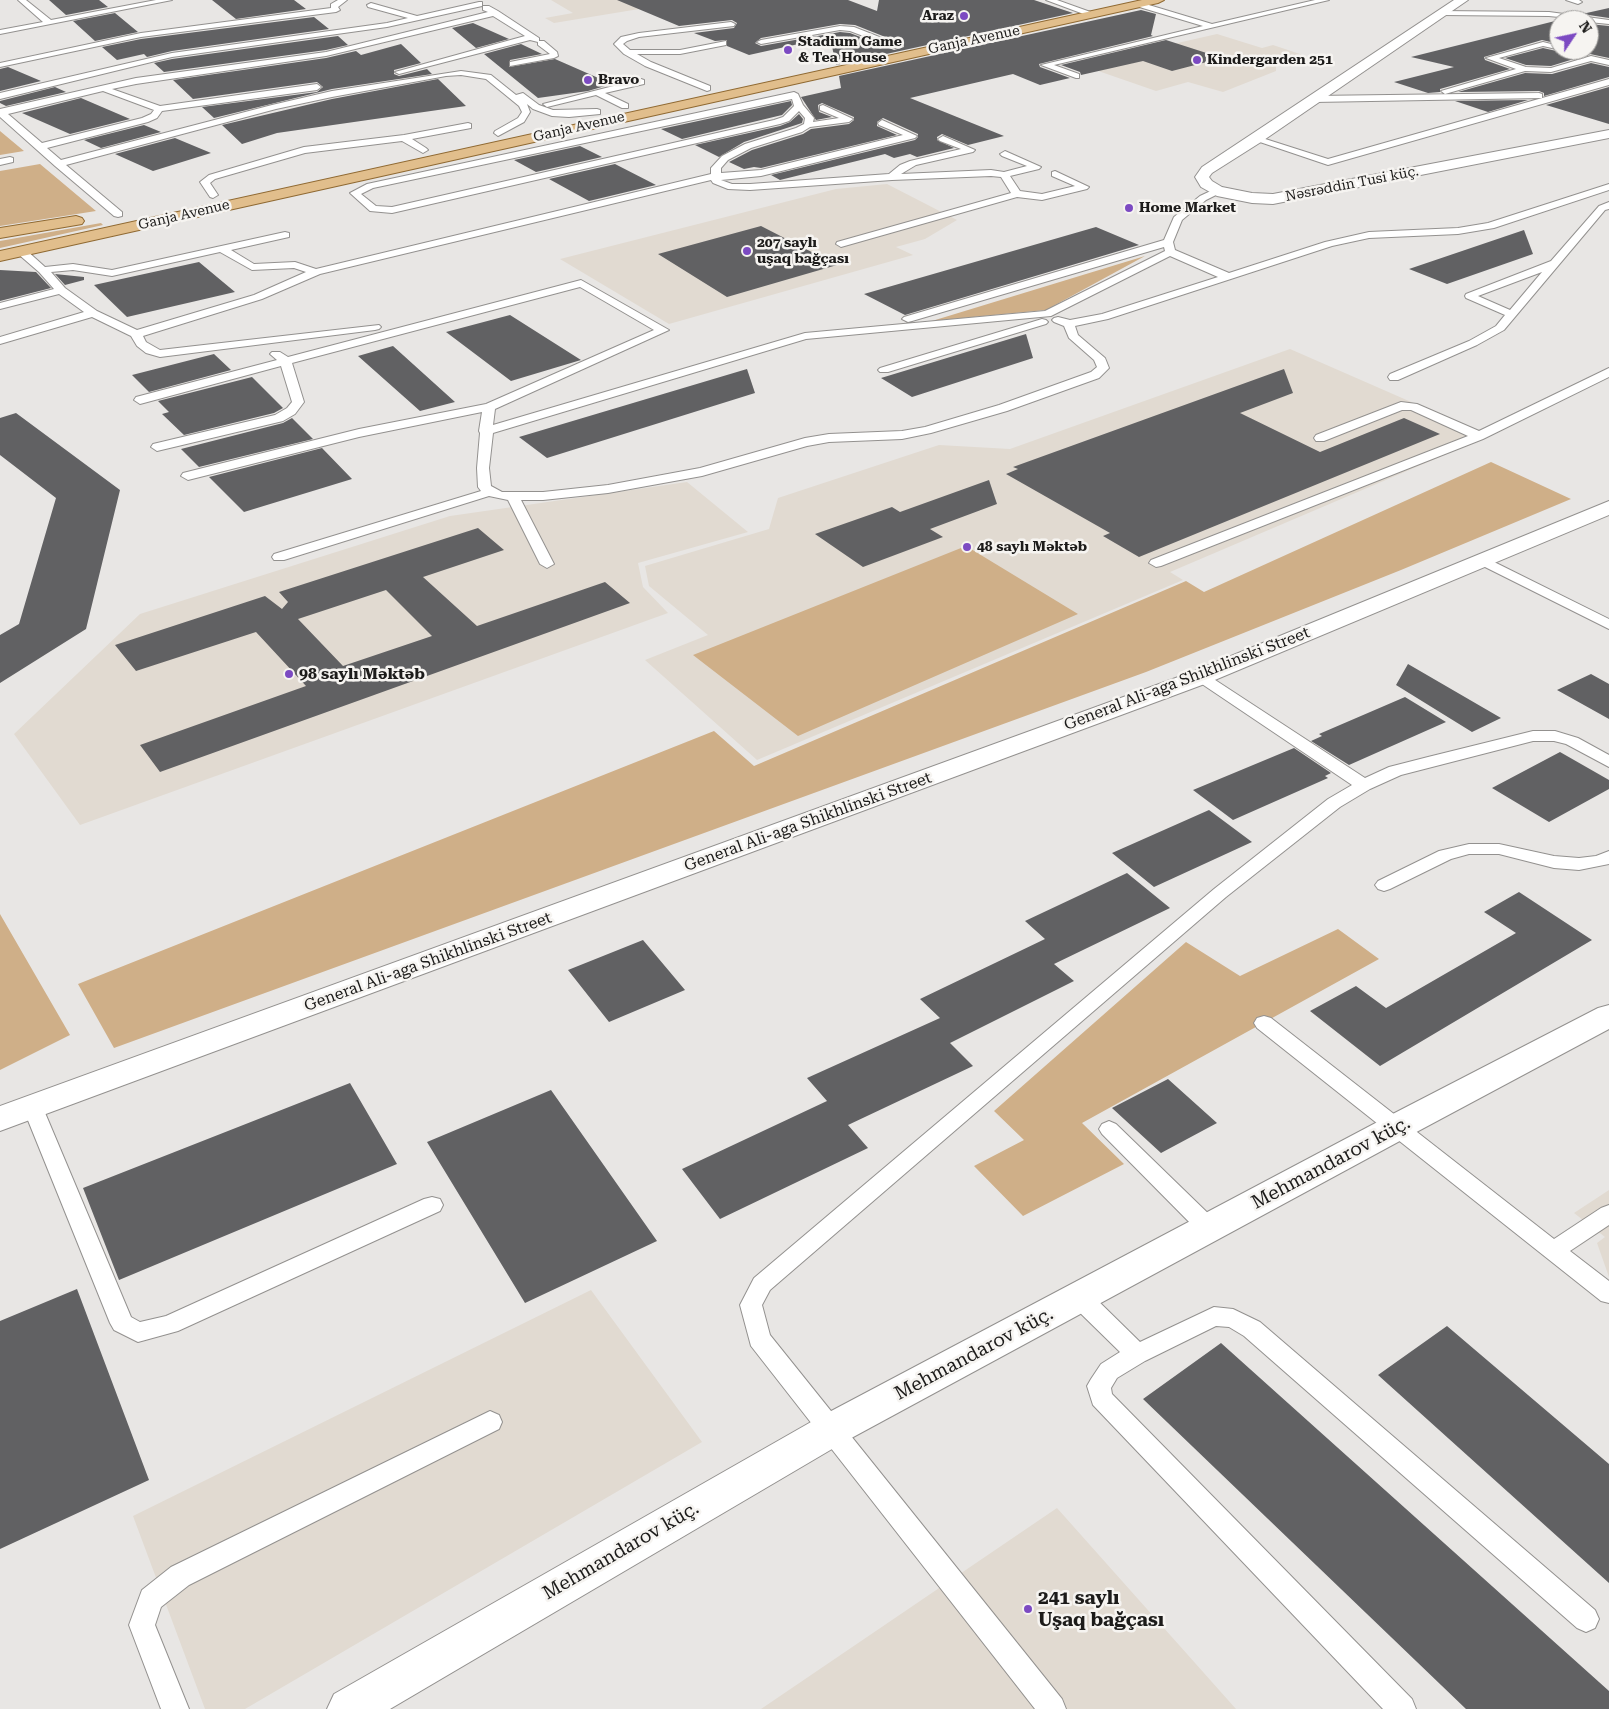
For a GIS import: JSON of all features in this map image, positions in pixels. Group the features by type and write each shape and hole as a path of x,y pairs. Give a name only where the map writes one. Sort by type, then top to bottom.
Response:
{"main road":[{"name":"Ganja Avenue","path":"194,199 1117,0"},
{"name":"Ganja Avenue","path":"0,256 778,82 1158,0"},
{"name":"Ganja Avenue","path":"0,233 123,213"}],"street":[{"path":"1218,191 1206,184 1202,177 1207,170 1462,0"},
{"name":"Nəsrəddin Tusi küç.","path":"1218,191 1252,198 1294,196 1609,134"},
{"name":"General Ali-aga Shikhlinski Street","path":"0,1120 1201,677 1609,507"},
{"name":"Mehmandarov küç.","path":"349,1709 831,1430 1397,1127 1609,1016"}],"lane":[{"path":"22,0 49,23"},
{"path":"114,0 125,9"},
{"path":"0,32 168,0"},
{"path":"344,0 334,6 363,29"},
{"path":"1050,0 1092,14"},
{"path":"1076,76 1045,65 1325,0"},
{"path":"0,96 172,55 363,29 417,18 476,2 541,43 554,54 554,56 513,64"},
{"path":"1139,4 1212,26"},
{"path":"371,5 417,18"},
{"path":"0,113 101,88 169,75 326,54 495,13"},
{"path":"1441,13 1549,14 1609,22"},
{"path":"0,65 141,35 343,15"},
{"path":"706,88 648,64 627,52 618,44 630,37 731,24"},
{"path":"761,42 840,28 898,46"},
{"path":"101,88 159,108 350,83 384,76 531,37"},
{"path":"541,43 481,57 480,63 541,110 569,114 597,112"},
{"path":"627,52 680,52 723,44"},
{"path":"1549,45 1544,44 1490,58 1525,69 1551,70 1591,58 1609,63"},
{"path":"1423,97 1525,69"},
{"path":"58,164 275,107 332,94 446,74 477,75 488,78 523,105 526,112 521,120 498,133"},
{"path":"547,104 641,82"},
{"path":"778,82 792,91 799,106 810,118 808,125"},
{"path":"1256,139 1328,162 1609,82"},
{"path":"332,94 350,83"},
{"path":"275,107 403,91"},
{"path":"598,93 625,106"},
{"path":"795,96 370,186 355,193 373,209 392,210 777,122 786,118 799,106"},
{"path":"1314,99 1558,96"},
{"path":"38,147 145,120 154,116 159,108"},
{"path":"823,108 849,119 808,125 799,130 748,146 725,158 716,168 714,176 716,181 730,187 750,187 967,173 1004,175 1036,167 1005,154"},
{"path":"0,113 58,164 123,213"},
{"path":"136,334 227,307 316,272 714,176 761,173 912,136 882,123"},
{"path":"213,195 205,182 212,177 277,157 304,150 404,138 468,126"},
{"path":"404,138 423,150"},
{"path":"892,177 903,167 913,163 970,150 943,139"},
{"path":"0,162 10,160"},
{"path":"840,244 1017,194 1042,197 1084,187 1055,174"},
{"path":"1004,175 1017,194"},
{"path":"485,431 805,336 1050,316 1069,324 1104,317 1329,244 1369,235 1458,231 1490,226 1609,187"},
{"path":"884,370 1050,316 1169,247 1178,219 1203,198 1218,191"},
{"path":"1394,377 1482,338 1500,328 1602,208 1609,205"},
{"path":"42,270 73,267 112,273 285,235"},
{"path":"922,325 908,319 1169,247 1228,277"},
{"path":"222,249 252,267 295,265 316,272"},
{"path":"21,251 61,290 93,313 136,334 141,344 150,351 160,354 436,320"},
{"path":"1513,314 1470,296 1556,262"},
{"path":"140,400 581,283 663,330 489,406 350,435 188,476"},
{"path":"0,306 61,290"},
{"path":"0,341 93,313"},
{"path":"279,557 490,492 513,497 598,490 668,479 702,472 804,442 829,438 902,435 927,430 1003,408 1079,382 1095,375 1102,368 1099,358 1073,336 1069,324"},
{"path":"157,447 279,418 291,411 298,402 285,361 260,342"},
{"path":"1156,563 1479,436 1609,372"},
{"path":"489,406 485,431 483,478 485,486 490,492"},
{"path":"1320,438 1401,406 1413,407 1479,436"},
{"path":"513,497 547,564"},
{"path":"1482,560 1609,625"},
{"path":"1201,677 1364,785"},
{"path":"1052,1709 759,1339 751,1305 762,1284 1220,893 1334,803 1364,785 1395,771 1533,736 1555,736 1572,741 1609,762"},
{"path":"1384,885 1445,855 1469,849 1499,849 1554,862 1579,864 1600,861 1609,857"},
{"path":"1264,1023 1609,1294"},
{"path":"32,1108 122,1323 138,1332 170,1324 432,1205"},
{"path":"1109,1129 1209,1228"},
{"path":"1554,1250 1609,1214"},
{"path":"1080,1298 1137,1354"},
{"path":"1402,1709 1101,1398 1099,1386 1109,1370 1214,1316 1233,1318 1252,1329 1586,1619"},
{"path":"175,1709 142,1625 151,1599 180,1576 490,1422"}],"shaded area":[{"path":"551,0 694,0 554,23 545,18 573,13"},
{"name":"Kindergarden 251","path":"1217,34 1262,48 1273,45 1306,56 1276,64 1276,71 1223,92 1188,82 1156,91 1081,65"},
{"path":"0,131 24,151 0,155"},
{"path":"40,164 96,211 0,226 0,171"},
{"name":"207 saylı uşaq bağçası","path":"887,184 957,220 925,239 896,247 913,255 669,324 560,259 836,189"},
{"path":"101,223 103,225 0,248 0,241"},
{"path":"1145,256 1046,310 932,321"},
{"name":"48 saylı Məktəb","path":"1290,349 1489,436 1170,572 1183,580 757,760 645,660 708,635 649,586 645,566 769,529 778,498 939,445 1010,449"},
{"path":"1491,462 1571,499 1401,570 1146,672 114,1048 78,984 714,731 754,766 1186,581 1204,592"},
{"name":"98 saylı Məktəb","path":"687,482 748,532 638,563 643,587 668,613 80,825 14,734 140,614 450,516"},
{"path":"966,546 1078,614 798,736 693,655"},
{"path":"0,914 70,1035 0,1070"},
{"path":"1338,929 1379,959 1082,1123 1124,1164 1023,1216 974,1166 1024,1140 994,1111 1186,942 1240,976"},
{"path":"1609,1190 1609,1277 1597,1243 1605,1237 1574,1213"},
{"path":"591,1290 702,1442 245,1709 205,1709 133,1516"},
{"name":"241 saylı Uşaq bağçası","path":"1057,1508 1236,1709 761,1709"}],"building":[{"path":"49,0 99,0 108,7 66,15"},
{"path":"212,0 294,0 306,9 236,19"},
{"path":"617,0 848,0 877,11 879,0 1034,0 1073,13 836,65 830,37 749,55 727,46 727,40 715,41 694,33 734,28 737,23 732,20 679,26","holes":["840,24 855,25 903,44 904,47 894,50 850,33 840,32 761,46 755,43 761,38"]},
{"path":"1609,8 1609,18 1599,17 1599,10"},
{"path":"1141,10 1156,14 1151,35 1153,36 1039,64 1040,67 1070,78 1040,85 1013,74 910,98 1004,136 968,145 942,134 937,137 937,140 954,148 917,157 910,154 894,158 885,154 780,180 771,175 915,140 918,137 918,134 883,118 877,122 877,126 897,135 761,168 744,169 729,162 752,150 803,134 811,129 849,124 854,120 854,117 822,103 818,105 819,112 832,117 816,120 801,97 841,88 839,76"},
{"path":"115,13 138,32 95,41 73,21"},
{"path":"314,17 329,29 172,51 147,57 144,54 117,60 102,47 141,39"},
{"path":"1549,22 1549,42 1542,40 1484,57 1485,60 1510,69 1440,89 1440,92 1428,93 1394,82 1454,67 1411,57"},
{"path":"473,23 509,39 476,48 452,28"},
{"path":"1599,25 1609,26 1609,58 1599,56"},
{"path":"338,36 348,45 326,50 164,72 154,63 172,59"},
{"path":"1166,40 1222,58 1172,71 1143,61 1081,75 1080,72 1061,65"},
{"path":"401,44 421,63 394,70 394,74 399,76 427,69 432,74 332,89 214,118 202,107 317,92 323,87 317,82 193,99 173,80 326,58 356,51 361,55"},
{"path":"521,44 542,54 510,60 509,67 555,59 612,84 588,91 538,98 484,54"},
{"path":"1543,48 1549,49 1549,60 1570,60 1551,66 1526,65 1505,58"},
{"path":"1591,63 1609,67 1609,77 1544,96 1544,93 1539,91 1458,92 1525,73 1552,74"},
{"path":"8,67 41,81 0,91 0,69"},
{"path":"438,79 466,106 277,133 242,144 222,125 332,99"},
{"path":"55,87 66,92 6,106 0,103 0,101"},
{"path":"1609,87 1609,124 1546,105"},
{"path":"81,98 130,119 70,134 22,113"},
{"path":"1528,100 1488,112 1455,101"},
{"path":"791,101 792,105 782,115 682,139 661,129"},
{"path":"799,114 803,119 802,123 744,142 719,157 695,145 780,126 790,122"},
{"path":"144,125 161,132 101,148 84,140"},
{"path":"175,138 211,153 153,171 115,154"},
{"path":"580,146 602,157 536,172 514,160"},
{"path":"615,164 656,185 589,201 549,179"},
{"path":"761,226 837,265 727,297 658,254"},
{"path":"1096,227 1139,245 905,315 864,294"},
{"path":"1524,230 1533,254 1447,284 1409,269"},
{"path":"199,262 235,292 127,317 94,285"},
{"path":"0,270 36,272 51,288 0,301"},
{"path":"55,274 84,277 84,280 65,285"},
{"path":"510,315 581,360 511,381 446,332"},
{"path":"1026,334 1033,358 912,397 881,378"},
{"path":"393,346 455,402 420,411 358,356"},
{"path":"214,354 231,370 149,392 132,375"},
{"path":"747,369 755,393 547,458 519,437"},
{"path":"1284,369 1293,393 1240,413 1320,452 1404,418 1440,434 1139,557 1103,536 1110,533 1006,474 1018,469 1013,467"},
{"path":"252,377 283,408 274,413 184,435 162,414 169,412 158,401"},
{"path":"16,413 120,490 86,629 0,683 0,635 19,624 56,498 0,455 0,418"},
{"path":"292,418 313,439 199,467 181,449 283,423"},
{"path":"322,448 352,479 244,512 209,477"},
{"path":"989,480 997,504 930,529 943,537 863,567 815,534 892,507 900,512"},
{"path":"478,528 504,550 423,577 477,626 605,582 630,603 160,772 140,745 306,686 256,632 136,671 115,645 265,596 282,609 288,602 279,592","holes":["386,590 432,636 343,666 298,619"]},
{"path":"1408,664 1501,718 1472,732 1396,685"},
{"path":"1591,674 1609,684 1609,719 1557,690"},
{"path":"1405,697 1446,722 1349,765 1311,741 1322,736 1319,734"},
{"path":"1294,748 1331,773 1325,776 1328,778 1233,820 1193,790"},
{"path":"1560,752 1609,780 1609,789 1549,822 1492,788"},
{"path":"1209,810 1252,842 1154,887 1112,853"},
{"path":"1127,873 1170,908 1054,964 1074,981 950,1043 973,1066 848,1125 868,1148 720,1219 682,1169 827,1101 807,1078 940,1018 920,999 1045,939 1025,921"},
{"path":"1519,892 1592,940 1380,1066 1310,1011 1356,986 1386,1008 1516,933 1484,912"},
{"path":"643,940 685,990 609,1022 568,970"},
{"path":"1168,1079 1217,1123 1161,1153 1112,1108"},
{"path":"350,1083 397,1164 119,1280 83,1188"},
{"path":"551,1090 657,1241 525,1303 427,1142"},
{"path":"77,1289 149,1480 0,1549 0,1321"},
{"path":"1447,1326 1609,1464 1609,1583 1378,1375"},
{"path":"1221,1343 1609,1691 1609,1709 1466,1709 1143,1399"}],"place":[{"name":"Araz","path":"964,16"},
{"name":"Stadium Game & Tea House","path":"788,50"},
{"name":"Kindergarden 251","path":"1197,60"},
{"name":"Bravo","path":"588,80"},
{"name":"Home Market","path":"1129,208"},
{"name":"207 saylı uşaq bağçası","path":"747,251"},
{"name":"48 saylı Məktəb","path":"967,547"},
{"name":"98 saylı Məktəb","path":"289,674"},
{"name":"241 saylı Uşaq bağçası","path":"1028,1609"}]}
